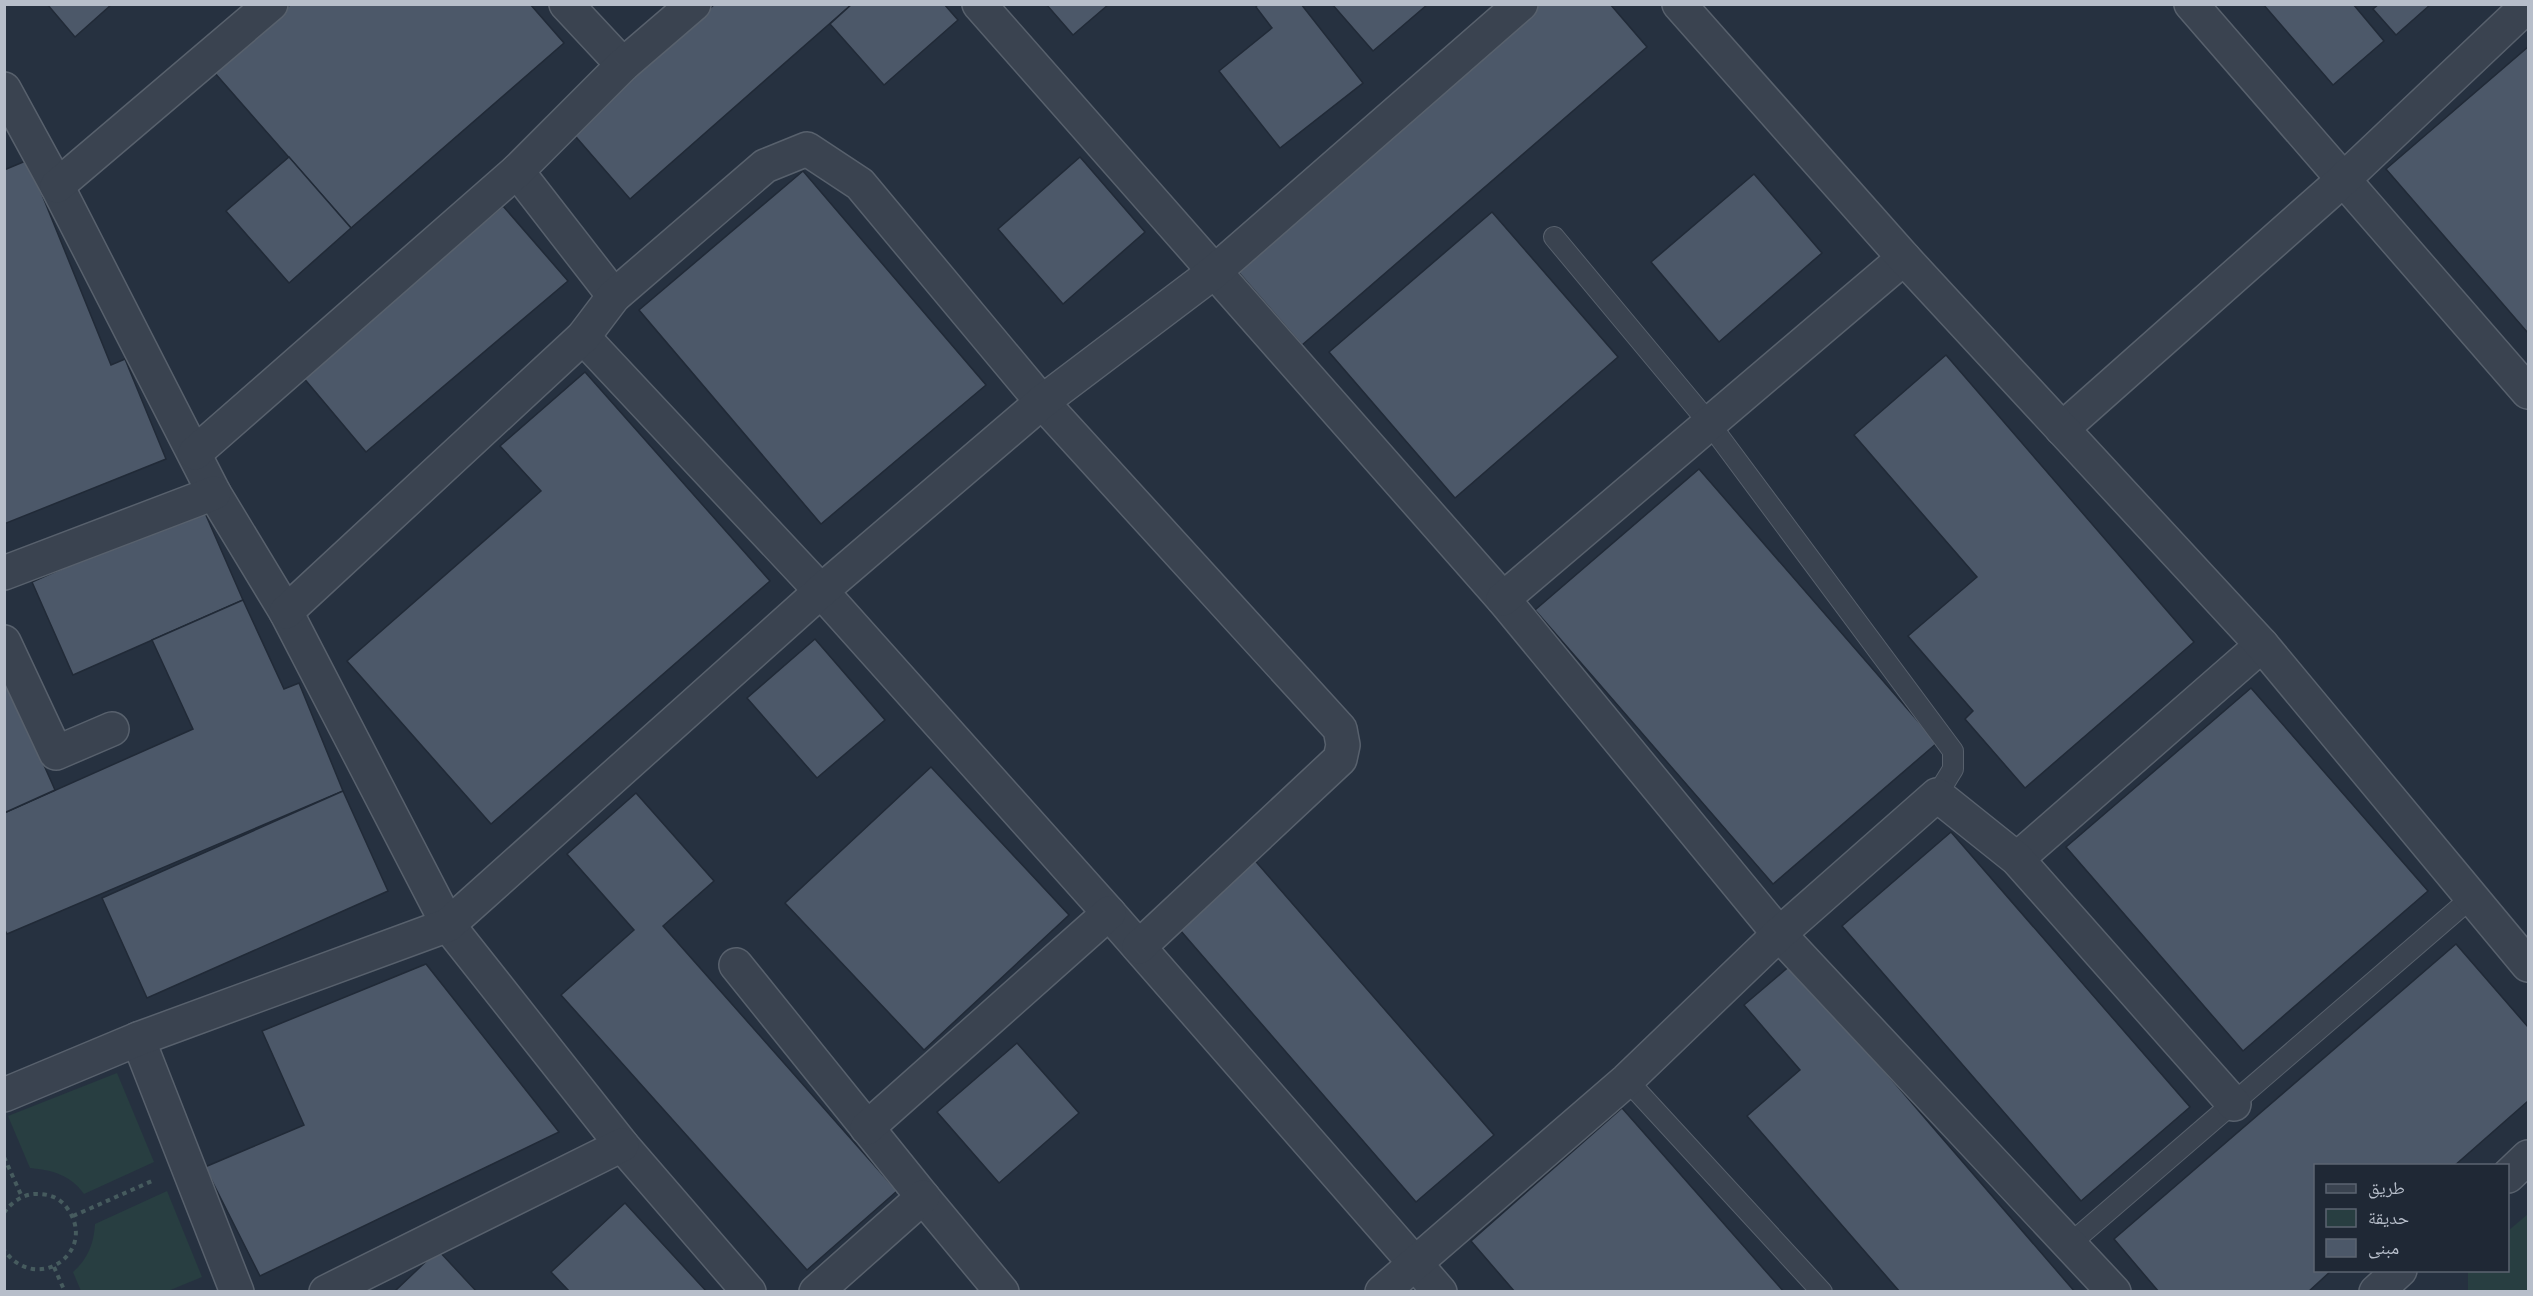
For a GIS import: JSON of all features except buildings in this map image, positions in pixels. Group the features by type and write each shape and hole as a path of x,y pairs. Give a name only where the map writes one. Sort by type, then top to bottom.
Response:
{"street":[{"path":"57,186 271,4"},
{"path":"566,4 623,65"},
{"path":"195,453 517,171 623,65 694,4"},
{"path":"980,4 1503,599 1779,934 2071,1243 2114,1292"},
{"path":"4,1095 138,1039 448,925 821,591 1042,402 1214,272 1521,4"},
{"path":"1679,4 1904,258 2262,645 2529,965"},
{"path":"2191,4 2529,392"},
{"path":"2062,429 2344,179 2529,4"},
{"path":"4,89 57,186 214,493 286,612 448,925 622,1145 749,1292"},
{"path":"286,612 583,337 614,296 765,166 807,149 860,184 1042,402 1340,729 1343,746 1340,759 1139,947"},
{"path":"517,171 614,296"},
{"path":"1503,599 1904,258"},
{"path":"583,337 821,591 1109,913 1440,1292"},
{"path":"4,573 214,493"},
{"path":"4,642 56,753 112,729"},
{"path":"2017,859 2262,645"},
{"path":"1382,1292 1627,1080 1779,934 1937,795 2017,859 2234,1104"},
{"path":"867,1128 1109,913"},
{"path":"736,965 1002,1292"},
{"path":"138,1039 237,1292"},
{"path":"326,1292 622,1145"},
{"path":"2509,1175 2529,1157"},
{"path":"816,1292 923,1197"},
{"path":"2376,1292 2398,1272"}],"lane":[{"path":"1554,237 1709,423 1953,752 1953,769 1937,795"},
{"path":"2071,1243 2471,898"},
{"path":"1627,1080 1822,1292"}],"path":[{"path":"4,1157 22,1197"},
{"path":"73,1216 188,1165"},
{"path":"4,1213 9,1205 22,1197 37,1193 51,1196 64,1204 73,1216 76,1230 74,1246 66,1259 54,1267 39,1270 24,1268 11,1260 4,1250"},
{"path":"54,1267 64,1292"}],"green space":[{"path":"117,1073 154,1162 84,1194 67,1178 46,1170 30,1168 8,1116"},
{"path":"167,1191 202,1277 168,1291 81,1291 73,1272 83,1262 89,1250 95,1224"},
{"path":"2528,1214 2528,1291 2468,1291 2468,1272 2509,1272 2509,1230"}]}
